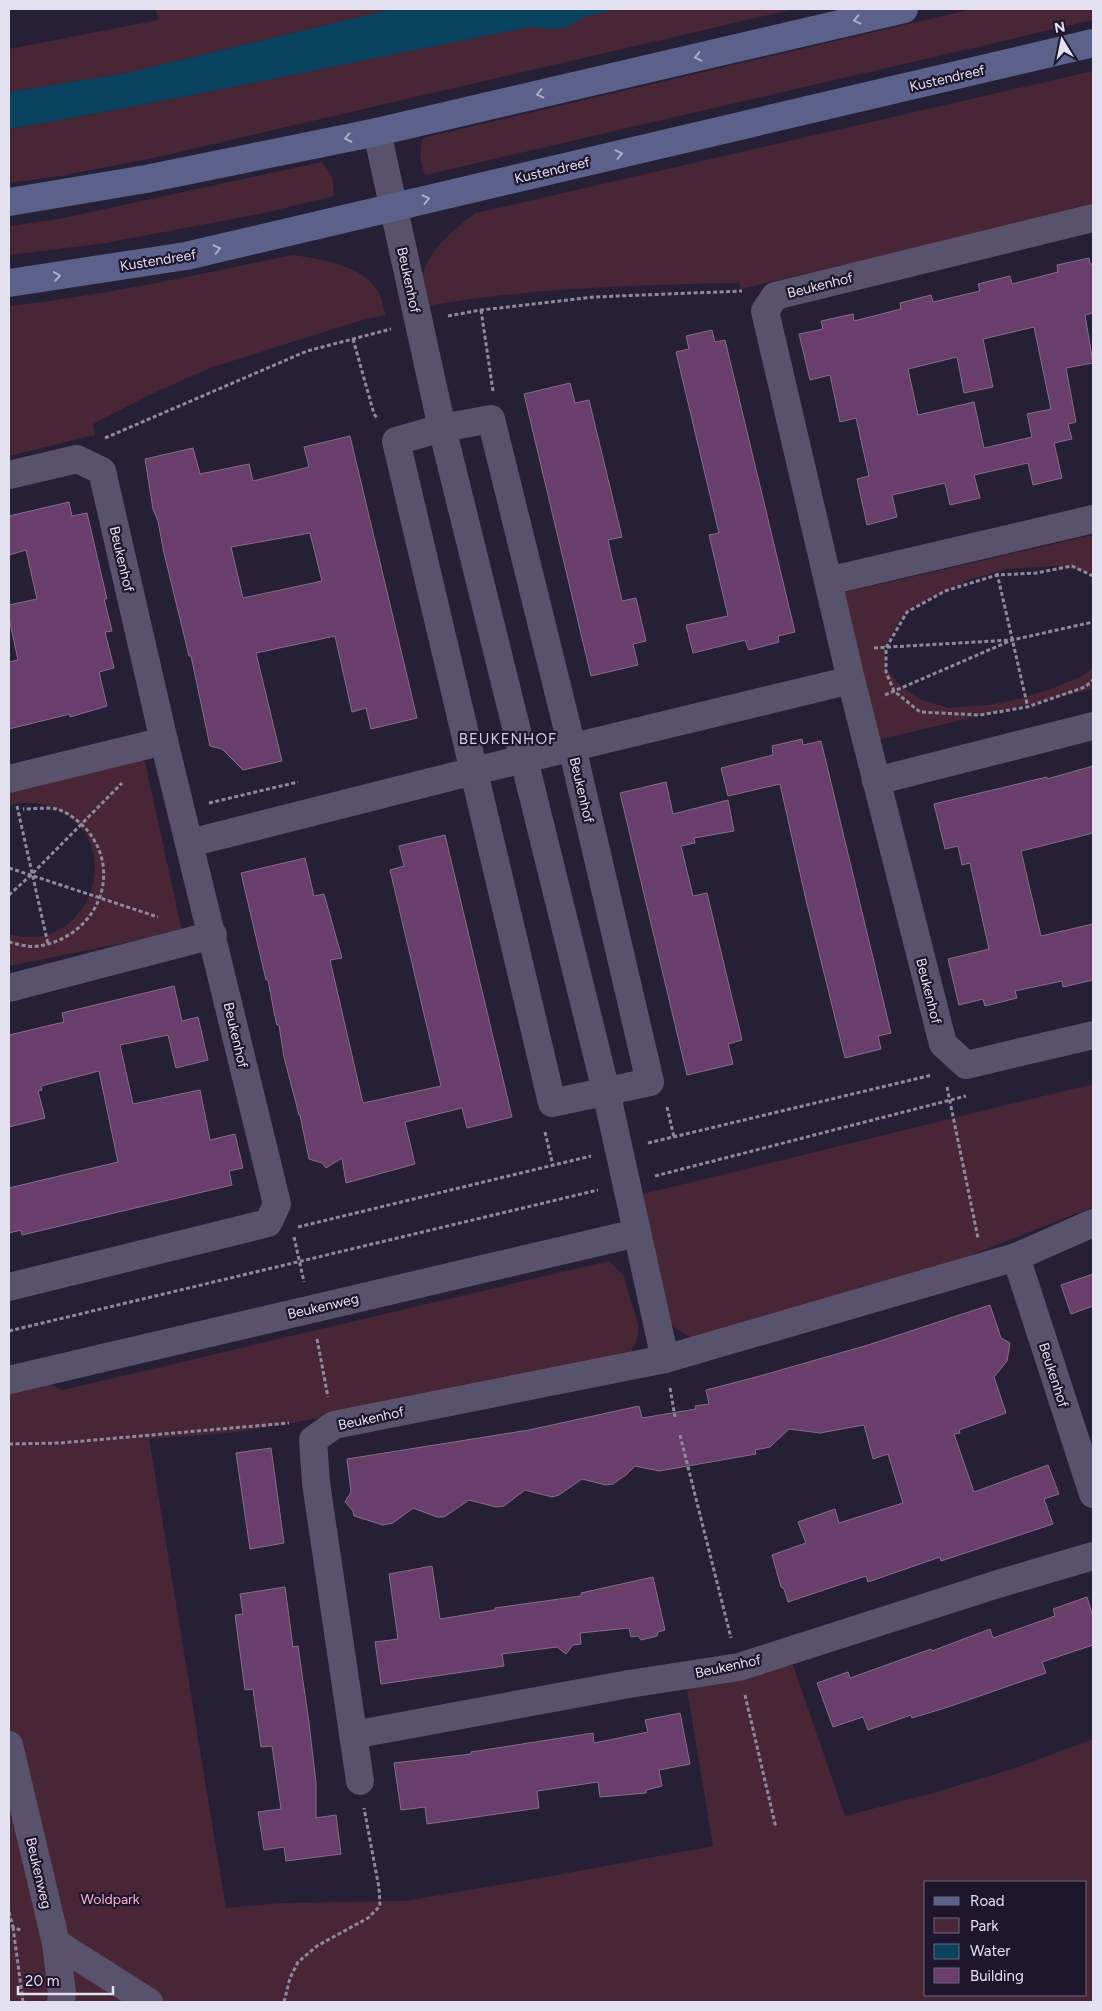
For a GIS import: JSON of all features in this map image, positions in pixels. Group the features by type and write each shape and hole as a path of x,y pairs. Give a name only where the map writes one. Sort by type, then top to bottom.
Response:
{"main road":[{"path":"9,202 146,179 377,132 904,9"},
{"name":"Kustendreef","path":"9,283 186,256 1093,43"}],"street":[{"name":"Beukenhof","path":"377,132 442,428 606,1092 665,1359"},
{"name":"Beukenhof","path":"1093,218 775,296 765,311 851,680 943,1044 966,1065 1093,1035"},
{"name":"Beukenhof","path":"396,441 552,1102 650,1082 572,747 491,419"},
{"path":"396,441 442,428 491,419"},
{"name":"Beukenhof","path":"9,475 77,459 102,471 164,741 213,935 277,1204 268,1223 9,1287"},
{"path":"828,581 1093,519"},
{"name":"Beukenhof","path":"190,843 474,771 851,680"},
{"path":"876,781 1093,726"},
{"path":"10,779 164,741"},
{"path":"9,988 213,935"},
{"name":"Beukenhof","path":"313,1440 334,1425 665,1359 1016,1256 1093,1223"},
{"name":"Beukenweg","path":"9,1380 637,1233"},
{"name":"Beukenhof","path":"1016,1256 1093,1494"},
{"path":"313,1440 316,1483 360,1781"},
{"name":"Beukenhof","path":"353,1735 629,1684 739,1667 988,1587 1093,1556"},
{"name":"Beukenweg","path":"9,1745 56,1943 62,1992 61,2002"},
{"path":"56,1943 148,2002"}],"path":[{"path":"481,310 493,386 491,419"},
{"path":"353,339 374,414 396,441"},
{"path":"989,543 1035,741"},
{"path":"1093,576 1072,566 1036,573 997,575 945,591 907,612 886,648 886,672 894,691 920,712 980,715 1027,707 1085,687 1093,680"},
{"path":"10,779 55,976"},
{"path":"9,895 123,782"},
{"path":"9,812 17,809 58,809 81,823 96,843 104,870 100,898 92,915 67,938 38,947 9,942"},
{"path":"9,868 32,874 166,920"},
{"path":"946,1082 984,1266"},
{"path":"9,1331 627,1183 975,1094"},
{"path":"9,1444 70,1442 299,1422 313,1440"},
{"path":"680,1435 739,1667 776,1828"},
{"path":"284,2002 290,1978 298,1962 317,1946 368,1918 380,1906 379,1888 360,1781"},
{"path":"13,1927 23,2002"}],"green space":[{"path":"156,9 392,9 127,73 9,92 9,49 158,20"},
{"path":"527,9 794,9 153,158 55,177 9,183 9,129 204,93 529,27"},
{"path":"972,9 1093,9 1093,20 425,175 423,170 421,148 423,138"},
{"path":"1093,71 1093,205 741,289 739,283 582,288 504,295 426,306 422,283 423,272 427,262 450,234 476,213"},
{"path":"322,162 332,177 334,196 264,213 106,243 9,255 9,226 59,219"},
{"path":"293,255 328,261 363,276 372,283 379,293 386,315 362,320 210,368 147,396 93,424 95,435 9,456 9,306 116,290"},
{"path":"1093,536 1093,573 1055,566 1008,569 971,579 914,606 901,618 885,647 885,666 897,683 919,699 948,708 989,705 1019,699 1051,689 1082,676 1093,668 1093,689 873,741 838,594"},
{"path":"131,757 145,762 182,931 9,966 9,934 38,937 62,928 80,912 91,890 95,866 90,842 75,821 50,807 40,804 24,803 9,806 9,785"},
{"path":"1093,1084 1093,1207 918,1276 697,1342 673,1326 669,1318 639,1198 643,1194"},
{"name":"Woldpark","path":"609,1261 623,1275 638,1324 638,1336 629,1358 292,1423 230,1433 149,1439 226,1908 282,1903 405,1901 713,1846 687,1689 793,1665 845,1816 937,1792 1018,1767 1093,1739 1093,2002 9,2002 9,1368 63,1390"}],"water":[{"path":"392,9 618,9 586,16 567,27 552,29 530,27 204,93 9,129 9,92 127,73"}],"building":[{"path":"1089,258 1090,264 1093,264 1093,313 1085,315 1093,363 1066,368 1076,422 1068,424 1072,439 1054,443 1062,478 1033,485 1028,463 974,475 980,498 950,505 945,483 892,495 897,517 867,525 857,479 869,476 856,418 840,422 830,375 810,380 799,334 823,329 821,321 853,314 854,321 901,309 900,303 931,295 933,302 980,291 978,284 1010,276 1012,284 1058,272 1057,265","holes":["1034,327 1051,409 1027,414 1032,437 984,448 974,402 918,415 908,369 957,357 964,393 993,387 983,339"]},
{"path":"712,330 715,342 725,340 795,632 778,636 779,642 749,650 745,640 693,653 686,625 728,616 709,535 719,533 676,352 689,349 686,336"},
{"path":"570,383 575,403 589,400 622,537 608,540 622,601 636,598 646,641 633,644 638,665 591,676 524,394"},
{"path":"350,436 417,718 371,729 366,708 352,712 335,636 256,653 282,761 243,770 222,749 210,746 191,656 189,656 158,521 153,509 145,459 193,448 200,474 249,464 253,481 309,467 304,447","holes":["310,533 322,581 243,598 231,547"]},
{"path":"69,502 72,516 87,513 107,599 104,599 112,631 105,632 114,668 99,672 107,706 70,717 70,714 9,729 9,662 18,660 9,618 9,605 37,599 26,550 9,555 9,516"},
{"path":"802,739 803,745 821,741 891,1033 878,1036 881,1049 845,1058 780,784 728,796 721,768 773,755 772,746"},
{"path":"1093,766 1093,833 1021,851 1041,936 1093,924 1093,980 1063,987 1062,981 1015,991 1017,998 985,1006 983,999 959,1005 948,959 989,949 970,863 962,865 958,846 945,849 934,804 1047,777 1047,779"},
{"path":"666,782 673,814 728,800 734,831 694,838 695,843 681,846 693,896 707,893 742,1040 728,1044 733,1064 687,1075 620,793"},
{"path":"445,835 512,1117 467,1128 462,1108 405,1122 415,1164 346,1183 342,1158 326,1168 322,1163 309,1159 300,1115 284,1057 279,1025 277,1025 268,980 266,980 241,873 305,858 314,896 324,894 342,958 330,960 363,1103 441,1086 390,870 404,866 399,846"},
{"path":"174,986 182,1021 198,1017 208,1060 176,1068 168,1035 120,1045 133,1104 200,1090 210,1140 235,1134 243,1168 229,1171 232,1185 22,1235 21,1230 9,1233 9,1188 118,1162 99,1071 41,1086 42,1090 38,1091 45,1118 9,1127 9,1035 64,1022 62,1013"},
{"path":"1093,1274 1093,1306 1071,1314 1061,1285"},
{"path":"990,1305 1001,1338 1010,1343 1007,1361 994,1377 1006,1413 959,1430 960,1433 954,1434 974,1492 1048,1465 1059,1494 1044,1499 1053,1524 941,1561 940,1557 868,1582 866,1576 788,1602 784,1589 781,1587 772,1555 806,1543 798,1522 835,1509 839,1523 903,1503 888,1454 873,1459 864,1425 820,1433 789,1429 770,1447 755,1450 756,1454 659,1471 635,1466 613,1484 606,1485 582,1479 559,1495 552,1497 525,1490 504,1506 496,1507 469,1500 444,1517 437,1517 413,1508 393,1523 383,1525 354,1516 353,1511 345,1502 351,1492 347,1459 529,1430 639,1406 642,1418 696,1409 695,1406 709,1404 706,1390 868,1345"},
{"path":"271,1448 284,1543 250,1549 236,1453"},
{"path":"432,1566 440,1619 495,1610 495,1608 581,1596 581,1593 653,1577 665,1630 658,1632 657,1636 641,1640 638,1636 631,1637 629,1628 580,1633 581,1644 573,1645 566,1654 557,1647 502,1654 504,1666 381,1684 375,1642 398,1639 389,1574"},
{"path":"285,1587 293,1647 298,1646 309,1723 316,1783 316,1818 336,1815 341,1854 286,1861 284,1847 264,1850 258,1812 281,1809 272,1746 261,1747 253,1689 245,1690 235,1615 243,1614 240,1594"},
{"path":"1087,1597 1093,1617 1093,1645 1042,1662 1046,1673 948,1707 912,1718 911,1715 868,1730 863,1717 833,1727 817,1683 848,1672 850,1678 931,1649 932,1651 990,1629 993,1638 1055,1616 1053,1609"},
{"path":"680,1713 690,1764 659,1770 662,1786 646,1790 646,1793 600,1797 598,1782 537,1791 539,1808 427,1824 425,1807 401,1810 394,1763 471,1754 471,1752 593,1733 594,1743 648,1732 645,1720"}],"district":[{"name":"BEUKENHOF","path":"508,739"}]}
